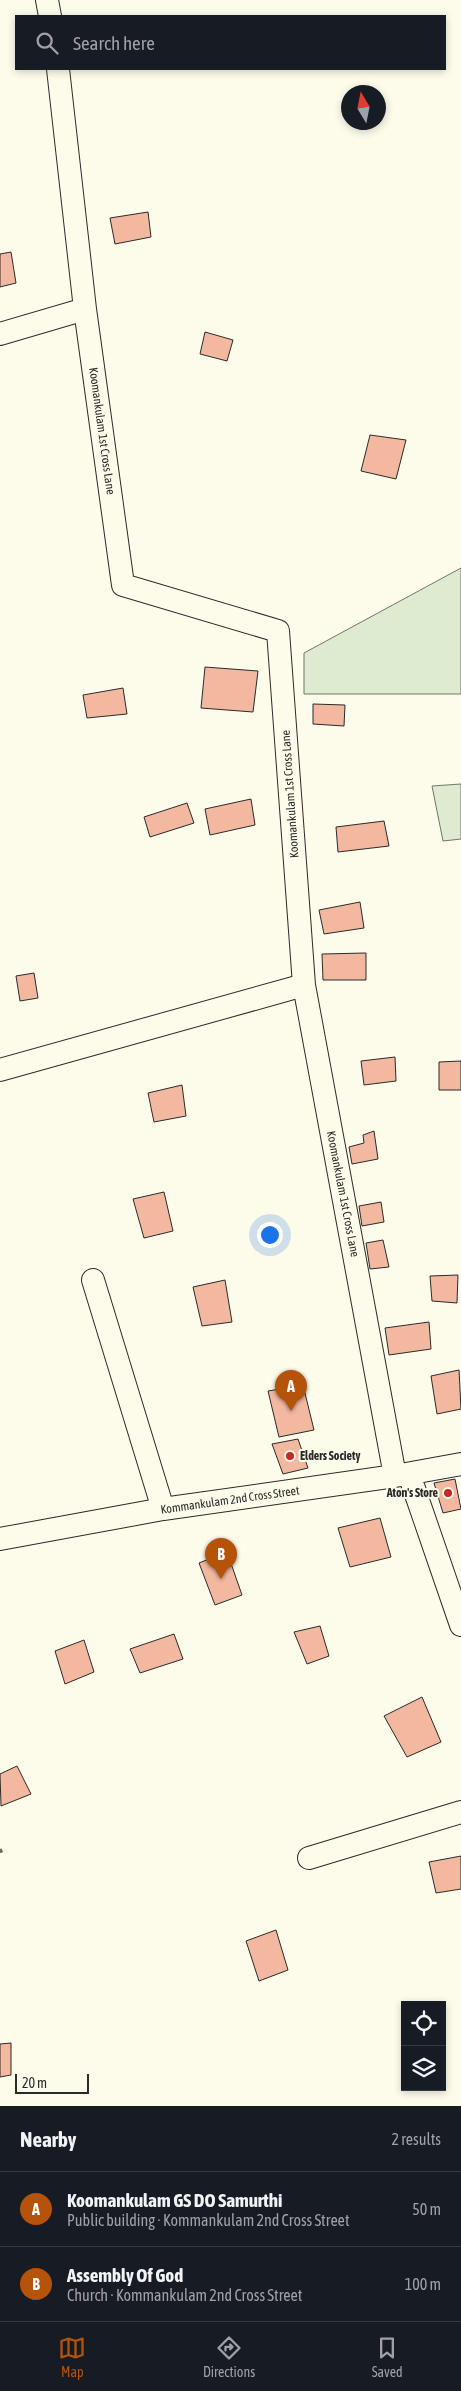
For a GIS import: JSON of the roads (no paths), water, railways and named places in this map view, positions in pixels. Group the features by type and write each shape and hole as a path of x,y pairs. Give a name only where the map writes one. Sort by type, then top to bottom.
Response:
{"street":[{"path":"48,0 50,15"},
{"path":"0,334 85,309 58,70"},
{"name":"Koomankulam 1st Cross Lane","path":"85,309 123,585 278,631 304,984 402,1475 461,1625"},
{"path":"0,1070 304,984"},
{"path":"93,1280 163,1509"},
{"name":"Kommankulam 2nd Cross Street","path":"0,1538 163,1509 402,1475 461,1464"},
{"path":"309,1858 461,1812"}],"place":[{"name":"Koomankulam GS DO Samurthi","path":"291,1411"},
{"name":"Elders Society","path":"290,1456"},
{"name":"Aton's Store","path":"448,1493"},
{"name":"Assembly Of God","path":"221,1579"}]}
